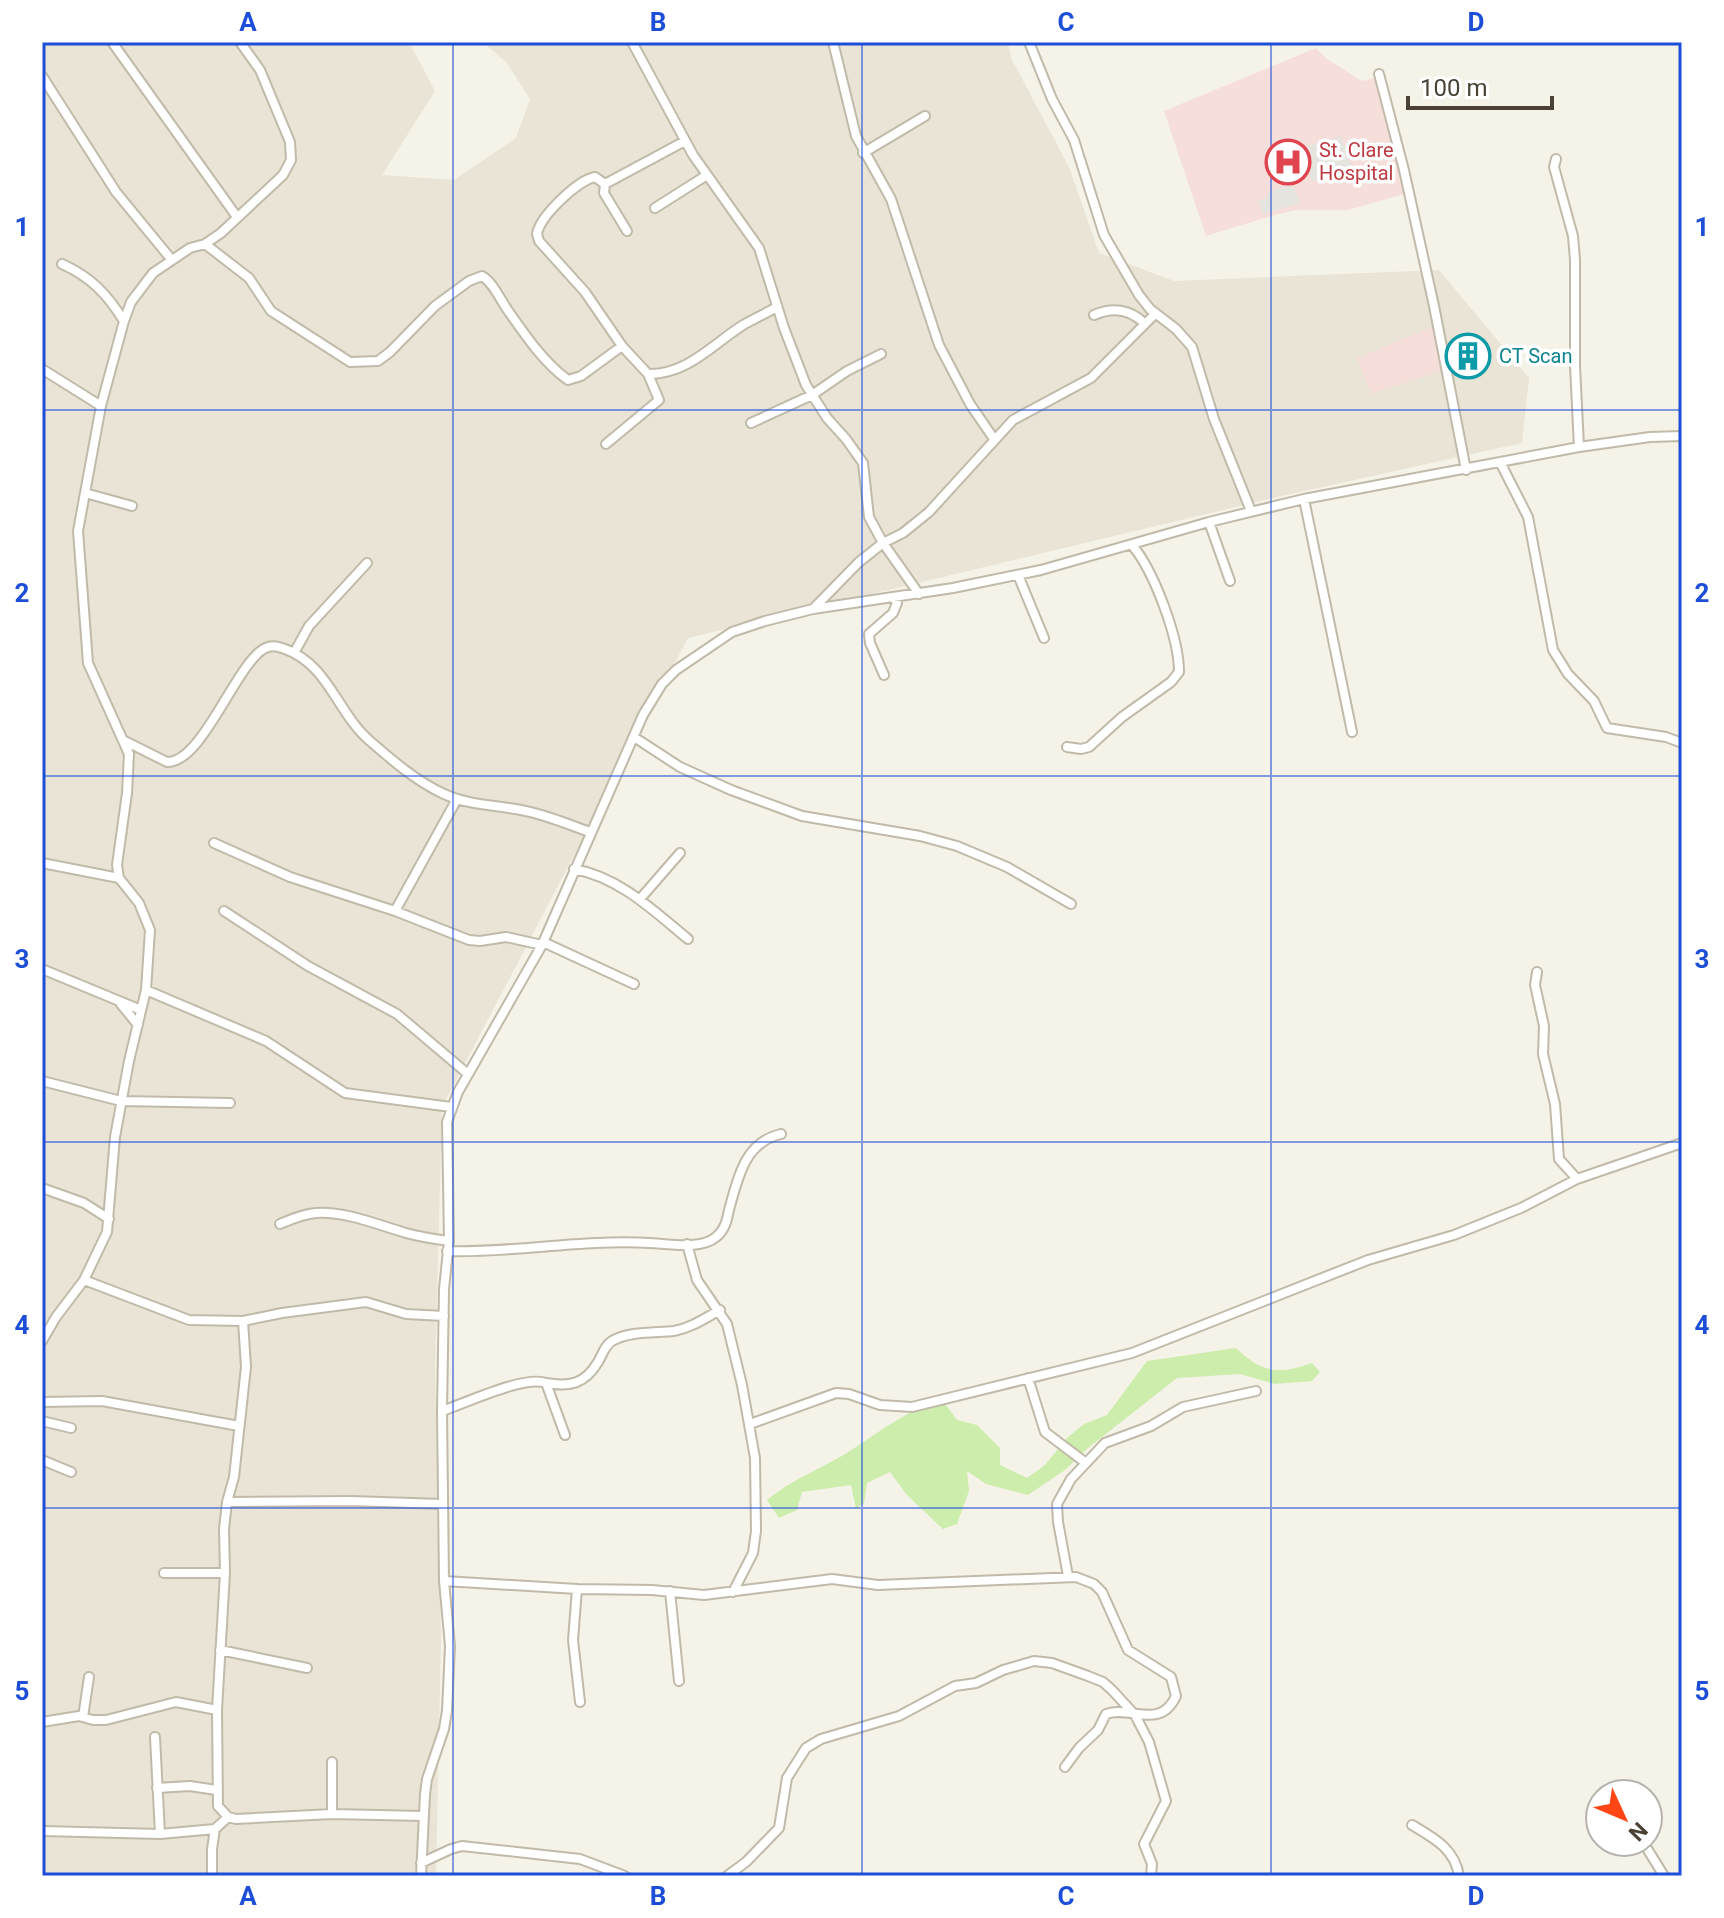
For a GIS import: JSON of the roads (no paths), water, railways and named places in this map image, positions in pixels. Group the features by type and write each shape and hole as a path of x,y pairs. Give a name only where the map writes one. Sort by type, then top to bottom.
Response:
{"street":[{"path":"112,42 237,217"},
{"path":"42,1341 84,1280 107,1232 121,1101 146,990 150,930 139,903 119,878 118,848 130,766 124,740 88,663 78,531 101,406 124,321 142,286 171,259 205,244 237,217 283,175 291,160 290,142 260,70 240,42"},
{"path":"633,42 685,141 759,248 777,307 812,395 863,463 869,517 883,543 919,594"},
{"path":"833,42 852,123 863,153 891,199 939,345 970,404 994,439"},
{"path":"1029,42 1052,99 1074,140 1104,235 1139,295 1192,347 1214,419 1251,511"},
{"path":"1379,74 1404,170 1466,470"},
{"path":"42,76 116,192 171,259"},
{"path":"863,153 925,116"},
{"path":"605,184 685,141"},
{"path":"1556,159 1554,167 1573,236 1575,260 1579,447"},
{"path":"655,208 707,175"},
{"path":"605,184 595,177 584,181 544,216 537,234 539,241 585,292 622,346 648,374 659,397 658,403 606,444"},
{"path":"605,184 604,193 627,231"},
{"path":"205,244 249,278 271,311 350,362 378,361 435,306 475,277 482,276 538,350 568,380 581,376 622,346"},
{"path":"62,264 107,294 124,321"},
{"path":"648,374 695,361 742,326 777,307"},
{"path":"1094,315 1103,311 1123,311 1136,315 1144,323"},
{"path":"813,609 859,562 929,512 967,473 994,439 1020,415 1091,378 1155,314"},
{"path":"751,423 812,395 847,371 881,354"},
{"path":"42,369 101,406"},
{"path":"421,1876 427,1779 444,1729 450,1646 442,1504 444,1316 449,1241 447,1122 468,1074 542,944 652,699 676,670 732,632 813,609 919,594 1018,575 1304,499 1579,447 1650,437 1682,436"},
{"path":"1500,462 1528,517 1553,650 1559,663 1594,701 1607,728 1666,737 1682,743"},
{"path":"85,493 132,506"},
{"path":"1304,499 1352,732"},
{"path":"1209,522 1230,581"},
{"path":"1067,747 1089,747 1122,717 1171,682 1179,672 1154,581 1132,545"},
{"path":"294,653 309,626 367,563"},
{"path":"1018,575 1044,638"},
{"path":"884,675 869,634 893,613 897,603 894,598"},
{"path":"124,740 167,762 182,758 215,718 250,659 267,647 275,646 294,653 324,678 343,711 365,737 419,780 457,799 536,813 590,832"},
{"path":"634,737 680,767 731,790 802,816 920,836 957,846 1007,867 1071,904"},
{"path":"395,911 457,799"},
{"path":"214,843 290,877 395,911 469,940 506,937 542,944 634,984"},
{"path":"640,899 680,853"},
{"path":"42,863 119,878"},
{"path":"574,869 596,875 640,899 688,939"},
{"path":"224,911 325,976 397,1014 468,1074"},
{"path":"42,969 141,1010"},
{"path":"1537,972 1535,985 1544,1026 1543,1054 1555,1104 1559,1159 1577,1179"},
{"path":"146,990 266,1041 345,1093 451,1107"},
{"path":"117,999 138,1025"},
{"path":"42,1081 121,1101 230,1103"},
{"path":"447,1251 479,1252 597,1242 687,1244 711,1241 721,1233 749,1153 766,1138 781,1134"},
{"path":"750,1424 836,1393 849,1394 880,1405 912,1407 1132,1353 1368,1260 1454,1235 1521,1208 1577,1179 1682,1143"},
{"path":"42,1188 84,1203 109,1219"},
{"path":"280,1224 309,1214 332,1213 371,1220 415,1236 449,1241"},
{"path":"687,1244 697,1280 727,1324 755,1458 756,1531 753,1553 733,1592"},
{"path":"84,1280 189,1320 243,1321 366,1302 406,1314 444,1316"},
{"path":"442,1411 537,1379 546,1383 575,1385 591,1372 607,1345 620,1337 674,1331 692,1326 720,1310"},
{"path":"243,1321 246,1367 234,1477 227,1502 217,1710 218,1806 228,1817 236,1819 332,1814 423,1816"},
{"path":"1028,1378 1045,1432 1086,1463"},
{"path":"546,1383 565,1435"},
{"path":"1068,1576 1057,1504 1064,1489 1105,1443 1151,1426 1183,1407 1256,1391"},
{"path":"42,1402 102,1401 239,1426"},
{"path":"42,1421 71,1428"},
{"path":"42,1460 71,1472"},
{"path":"227,1502 442,1504"},
{"path":"164,1573 225,1573"},
{"path":"444,1581 704,1595 832,1579 878,1585 1068,1576 1094,1584 1102,1592 1128,1650 1171,1677 1176,1696 1168,1708 1149,1716 1119,1712 1106,1714 1098,1730 1065,1767"},
{"path":"577,1589 573,1640 580,1702"},
{"path":"670,1591 679,1681"},
{"path":"220,1650 307,1668"},
{"path":"727,1876 746,1862 779,1828 787,1778 806,1748 821,1739 899,1716 955,1686 976,1683 1011,1667 1034,1661 1052,1663 1103,1682 1135,1715 1153,1753 1166,1801 1144,1844 1152,1864 1151,1876"},
{"path":"83,1717 89,1677"},
{"path":"42,1722 83,1717 106,1720 176,1702 217,1710"},
{"path":"155,1737 160,1834"},
{"path":"332,1762 332,1814"},
{"path":"157,1788 190,1786 216,1790"},
{"path":"42,1831 160,1834 215,1829 228,1817"},
{"path":"1412,1825 1449,1851 1459,1876"},
{"path":"212,1876 215,1829"},
{"path":"421,1863 462,1846 580,1859 625,1876"},
{"path":"1653,1858 1664,1876"}],"place":[{"name":"St. Clare Hospital","path":"1288,162"},
{"name":"CT Scan","path":"1468,356"}]}
